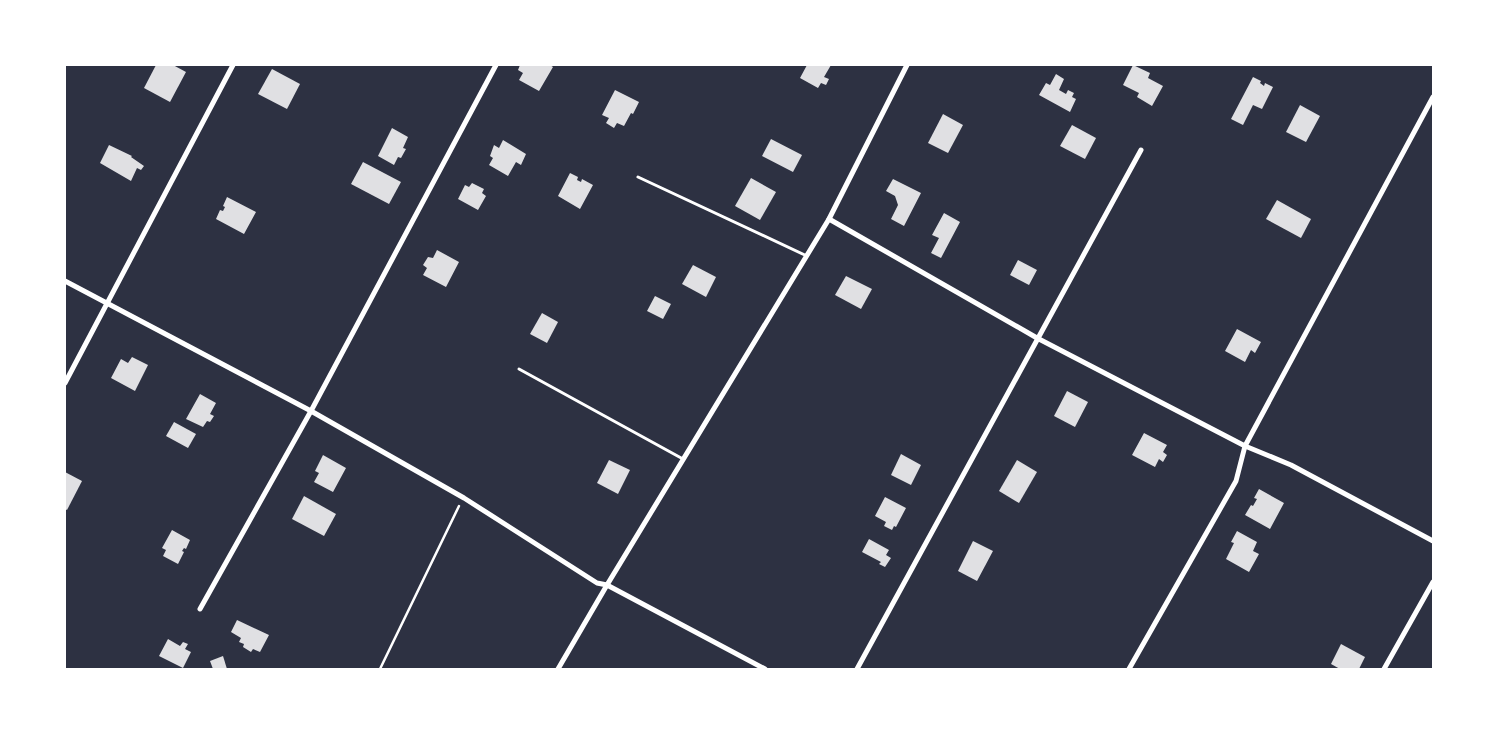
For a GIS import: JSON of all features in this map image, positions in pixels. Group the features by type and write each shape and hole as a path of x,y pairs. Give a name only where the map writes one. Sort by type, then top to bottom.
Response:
{"street":[{"path":"65,383 233,65"},
{"path":"200,609 311,411 496,65"},
{"path":"558,669 829,219 907,65"},
{"path":"1130,669 1236,481 1245,446 1433,97"},
{"path":"857,669 1141,150"},
{"path":"829,219 1037,338 1245,446 1291,465 1433,541"},
{"path":"65,281 311,411 464,498 597,583 607,585 765,669"},
{"path":"1384,669 1433,582"}],"lane":[{"path":"638,177 806,256"},
{"path":"520,369 683,460"}],"path":[{"path":"380,669 464,498"}],"building":[{"path":"156,65 173,65 186,72 170,102 144,88"},
{"path":"520,65 550,65 553,67 539,91 519,80 523,73 518,70"},
{"path":"807,65 831,65 824,77 829,79 826,85 821,83 818,88 800,78"},
{"path":"1133,65 1150,73 1148,78 1163,86 1152,106 1137,97 1139,93 1123,85"},
{"path":"272,69 300,84 287,109 258,94"},
{"path":"1056,74 1064,79 1059,90 1066,94 1068,90 1074,93 1072,97 1076,99 1070,112 1039,95 1046,83 1050,85"},
{"path":"1253,77 1261,81 1260,83 1264,86 1265,83 1273,87 1262,109 1253,105 1243,125 1231,119"},
{"path":"615,90 639,102 624,126 617,123 614,128 606,123 609,118 602,115"},
{"path":"1300,105 1320,116 1306,142 1286,132"},
{"path":"943,114 963,125 948,153 928,143"},
{"path":"1072,125 1096,138 1085,159 1060,146"},
{"path":"392,128 408,137 403,148 406,149 401,158 398,157 394,165 378,156"},
{"path":"771,139 802,155 793,172 762,156"},
{"path":"503,140 526,154 521,165 516,162 508,176 489,165 493,158 490,156 494,145 499,148"},
{"path":"109,145 132,156 144,166 141,170 137,168 131,181 100,163"},
{"path":"363,162 401,182 389,204 351,184"},
{"path":"570,173 578,177 577,180 581,182 582,179 593,185 580,209 558,196"},
{"path":"751,178 776,192 760,220 735,206"},
{"path":"893,179 921,193 904,226 891,219 898,205 895,196 886,191"},
{"path":"472,183 484,189 482,193 486,196 478,210 458,199 465,185 469,187"},
{"path":"227,197 256,212 244,234 216,219 220,210 223,211 225,207 223,206"},
{"path":"1277,200 1311,219 1301,238 1266,219"},
{"path":"944,213 960,222 941,258 931,253 939,238 932,235"},
{"path":"437,250 459,262 446,287 423,275 427,268 423,265 428,257 433,258"},
{"path":"1018,260 1037,270 1029,285 1010,275"},
{"path":"693,265 716,277 706,297 682,284"},
{"path":"846,276 872,289 861,309 835,295"},
{"path":"655,296 671,304 663,319 647,311"},
{"path":"542,313 558,322 547,343 530,334"},
{"path":"1237,329 1261,342 1255,353 1251,350 1245,362 1225,351"},
{"path":"132,357 148,365 135,391 111,378 121,359 128,363"},
{"path":"1067,391 1088,402 1075,427 1054,416"},
{"path":"200,394 216,403 210,414 214,416 203,427 186,419"},
{"path":"174,422 196,434 188,448 166,436"},
{"path":"1144,433 1167,445 1163,452 1167,455 1163,462 1159,459 1155,467 1132,455"},
{"path":"901,454 921,465 911,485 891,475"},
{"path":"323,455 346,468 333,492 314,482 319,473 315,471"},
{"path":"609,460 630,470 618,494 597,483"},
{"path":"1017,460 1037,472 1019,503 999,491"},
{"path":"65,472 82,481 67,510 65,509"},
{"path":"1259,489 1284,503 1270,529 1245,515 1257,499 1254,498"},
{"path":"304,496 336,514 324,536 292,519"},
{"path":"885,497 906,508 896,527 894,526 892,530 884,526 886,522 875,516"},
{"path":"172,530 190,540 186,549 184,548 182,551 184,552 178,564 163,556 166,550 162,548"},
{"path":"1237,531 1257,542 1253,551 1259,554 1249,572 1226,559 1234,543 1231,542"},
{"path":"869,539 889,550 886,555 891,558 885,567 879,564 881,562 862,552"},
{"path":"973,541 993,551 977,581 958,571"},
{"path":"237,620 269,635 260,652 253,649 251,652 243,647 244,644 239,642 241,638 231,632"},
{"path":"168,639 180,646 183,642 188,644 185,649 191,652 183,668 159,656"},
{"path":"1341,644 1365,657 1359,669 1340,669 1331,664"},
{"path":"223,656 227,669 213,669 210,661"}]}
